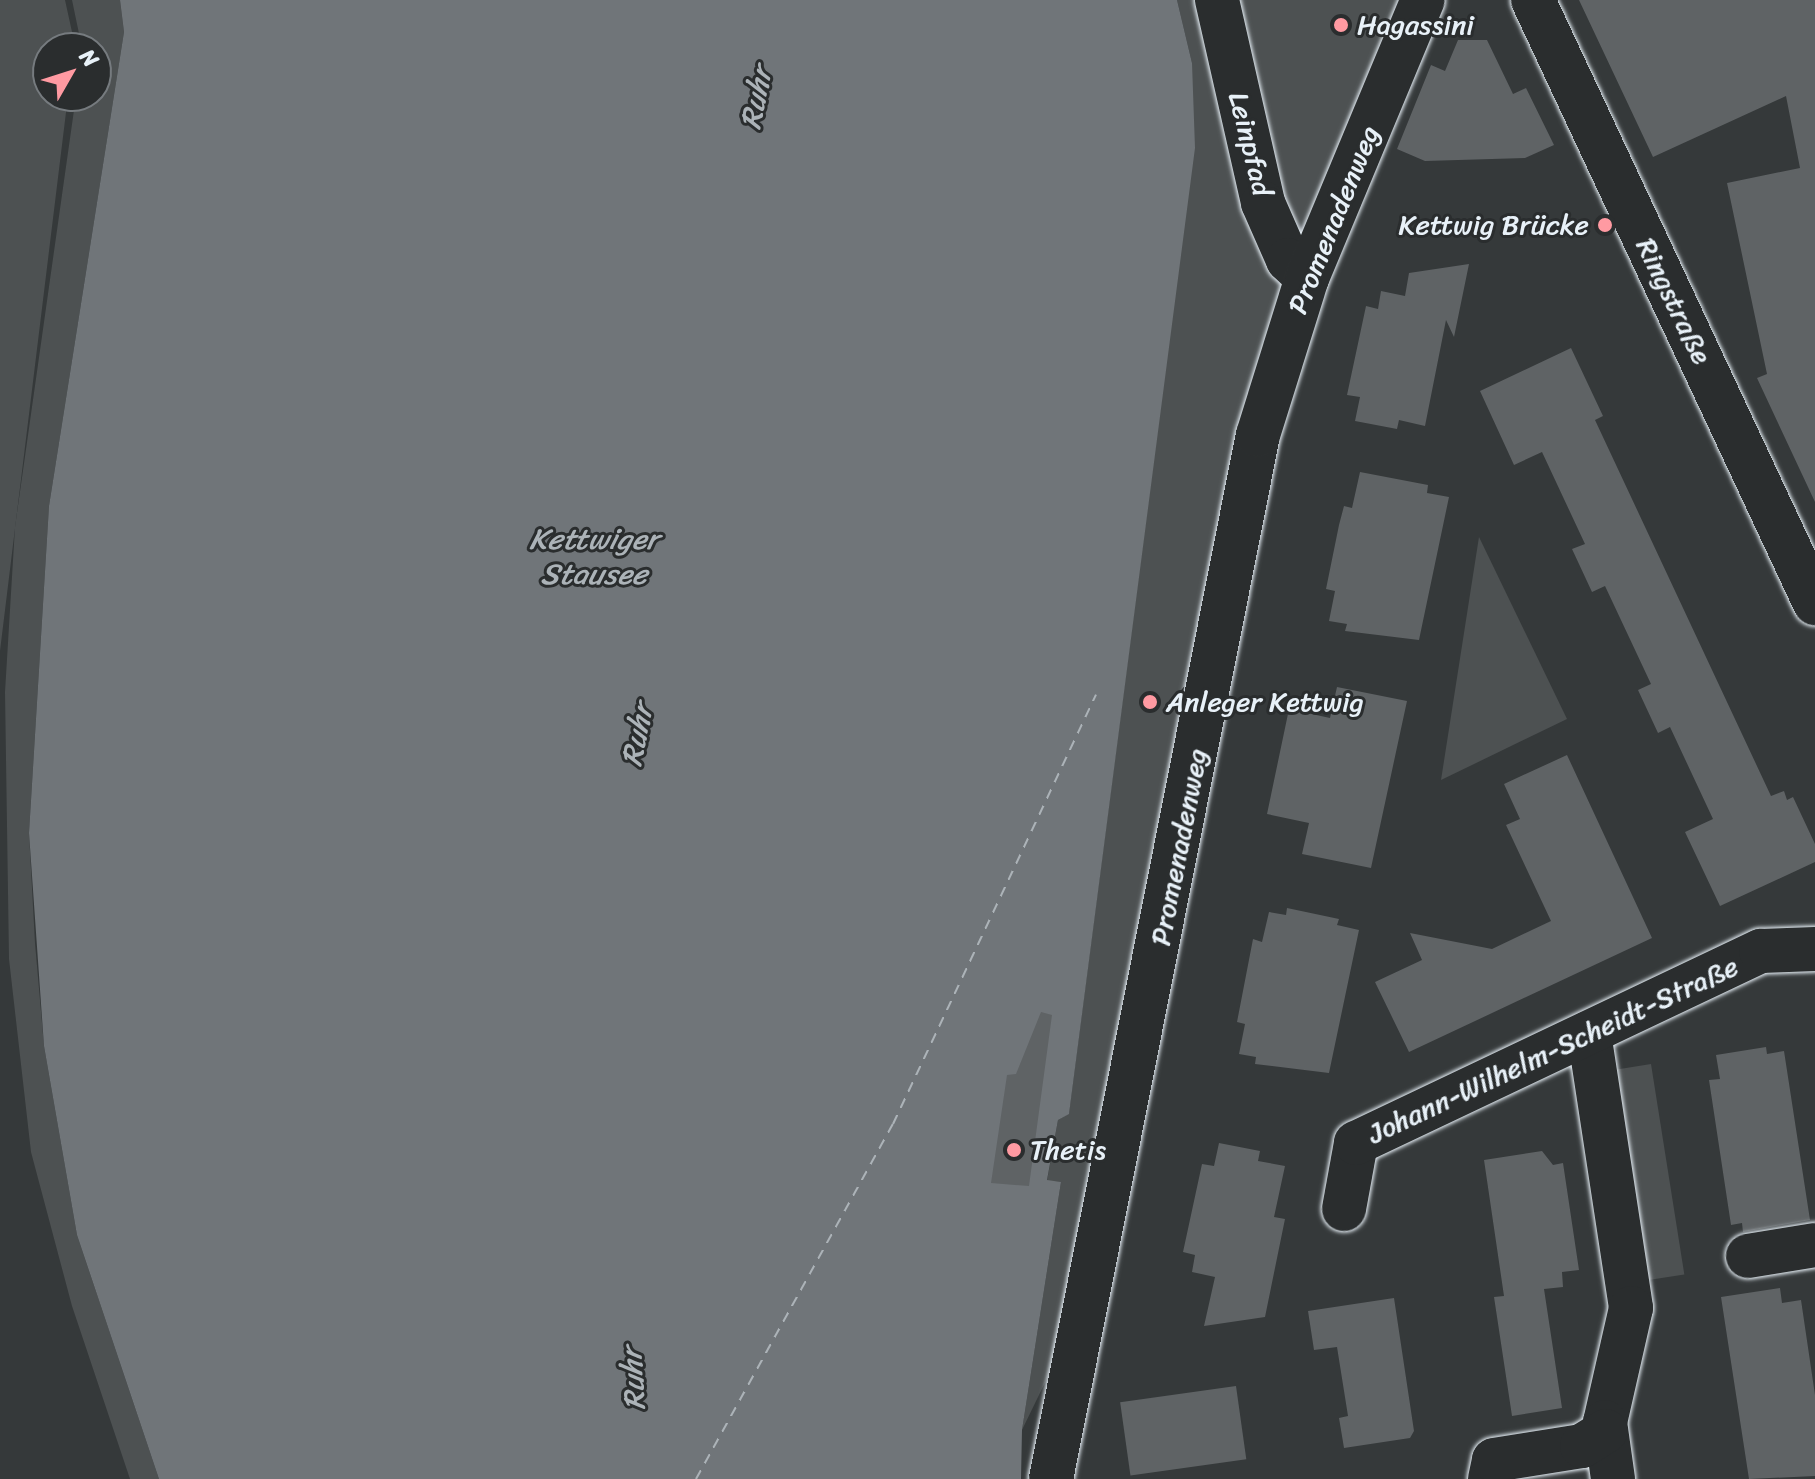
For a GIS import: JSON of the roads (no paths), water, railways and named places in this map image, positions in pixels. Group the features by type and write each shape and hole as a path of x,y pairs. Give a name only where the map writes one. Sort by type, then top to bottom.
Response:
{"street":[{"name":"Leinpfad","path":"1217,0 1263,203 1288,260 1307,278"},
{"name":"Promenadenweg","path":"1051,1479 1258,435 1307,278 1423,0"},
{"name":"Ringstraße","path":"1533,0 1815,603"},
{"name":"Johann-Wilhelm-Scheidt-Straße","path":"1344,1209 1356,1143 1761,951 1815,949"},
{"path":"1589,1033 1631,1308 1606,1431 1613,1479"},
{"path":"1748,1256 1815,1245"},
{"path":"1490,1479 1494,1460 1582,1446 1606,1431"}],"water":[{"name":"Kettwiger Stausee","path":"120,0 1177,0 1192,63 1195,148 1069,1114 1058,1120 1047,1180 1061,1182 1022,1430 1021,1479 159,1479 77,1235 44,1046 29,833 49,506 124,32"}],"place":[{"name":"Hagassini","path":"1341,25"},
{"name":"Kettwig Brücke","path":"1605,225"},
{"name":"Anleger Kettwig","path":"1150,702"},
{"name":"Thetis","path":"1014,1150"}],"water label":[{"name":"Ruhr","path":"756,98"},
{"name":"Ruhr","path":"637,735"},
{"name":"Ruhr","path":"633,1379"}]}
